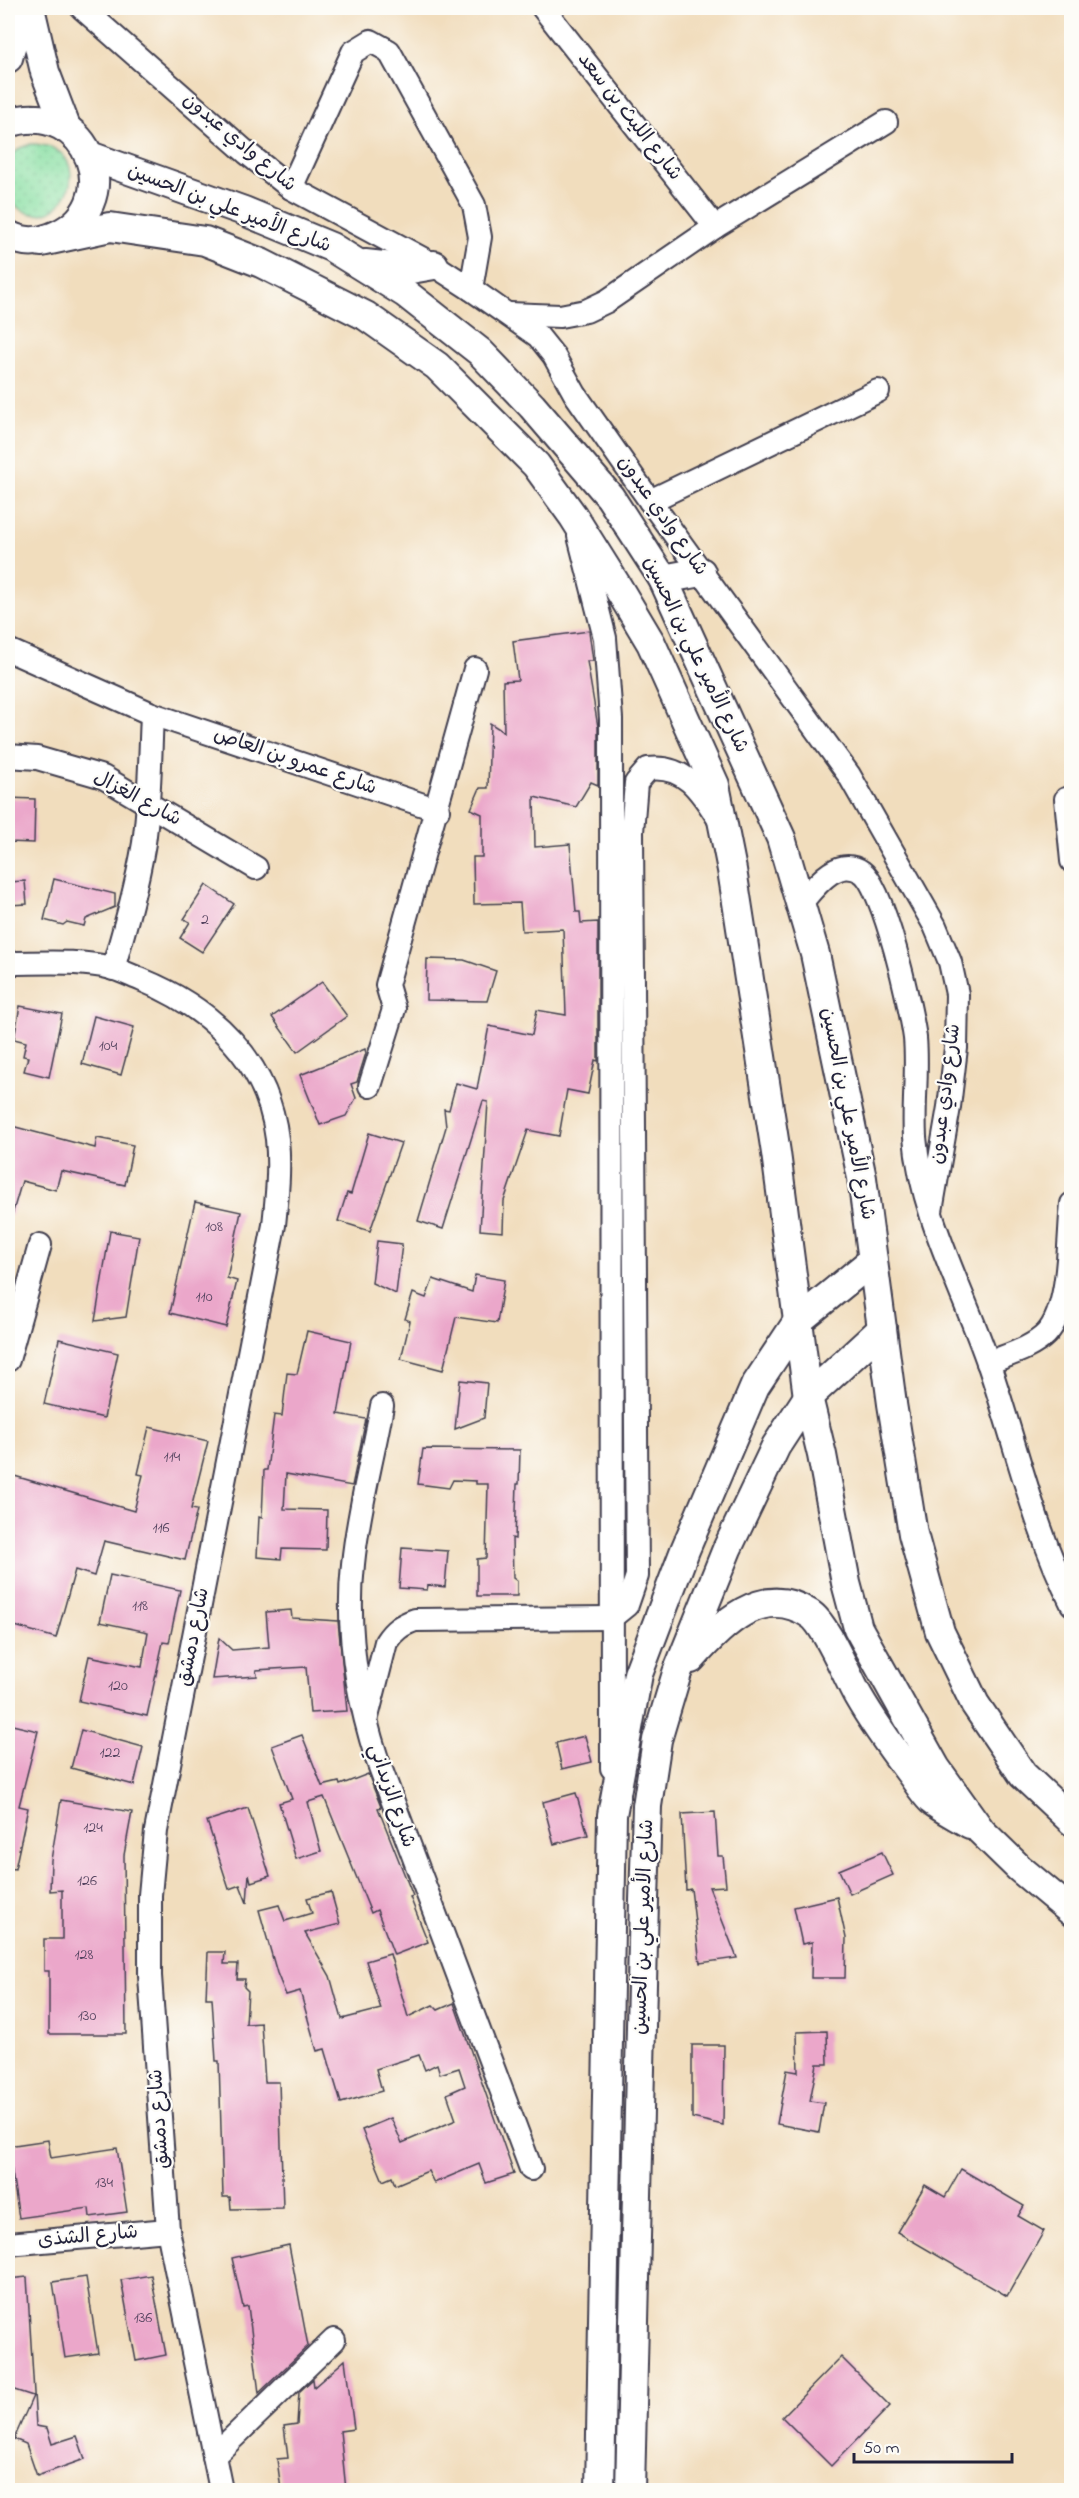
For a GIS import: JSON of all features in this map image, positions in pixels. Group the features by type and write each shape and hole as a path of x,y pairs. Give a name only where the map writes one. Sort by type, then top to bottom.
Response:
{"main road":[{"path":"8,58 22,8"},
{"path":"30,8 45,72 66,127"},
{"path":"8,123 38,117 66,127 80,140 90,156 95,184 87,211 67,232 18,240"},
{"name":"شارع الأمير علي بن الحسين","path":"90,156 244,211 332,247 405,293 480,352 532,406 610,497 663,579 781,838 815,954 862,1178 882,1329 914,1534 940,1632 975,1704 1023,1775 1071,1821"},
{"name":"شارع الأمير علي بن الحسين","path":"18,240 110,227 205,241 261,263 366,316 437,366 536,465 573,516 651,643 715,785 732,870 777,1164 807,1397 822,1455 846,1582 858,1628 936,1768 981,1831 1019,1868 1071,1912"},
{"path":"357,263 411,269 434,265"},
{"path":"663,579 701,572"},
{"name":"شارع الأمير علي بن الحسين","path":"600,2490 612,1815 638,1674 736,1425 760,1377 798,1322 873,1260"},
{"name":"شارع الأمير علي بن الحسين","path":"630,2490 647,1806 657,1740 677,1674 753,1491 776,1446 807,1397 882,1329"},
{"path":"677,1674 716,1631 736,1615 758,1606 788,1603 812,1615 881,1732 931,1799 981,1831"}],"street":[{"name":"شارع وادي عبدون","path":"82,8 247,153 291,188 434,265 510,314 538,336 554,356 575,394 650,501 849,775 935,926 950,962 957,994 956,1048 949,1107 931,1211"},
{"name":"شارع الليث بن سعد","path":"543,8 715,227"},
{"path":"291,188 353,52 371,41 389,51 474,205 480,237 471,289"},
{"path":"510,314 560,316 586,311 607,301 715,227 886,122"},
{"path":"650,501 878,391"},
{"name":"شارع الأمير علي بن الحسين","path":"573,516 604,638 611,707 614,1378 611,1618 612,1815"},
{"name":"شارع عمرو بن العاص","path":"8,650 152,714 438,810"},
{"path":"370,1086 394,1009 387,986 438,810 475,669"},
{"path":"113,969 135,890 148,801 152,714"},
{"name":"شارع الغزال","path":"8,756 37,758 103,777 148,801 256,868"},
{"name":"شارع الأمير علي بن الحسين","path":"611,1618 627,1605 637,1576 632,832 636,783 648,769 660,768 684,776 700,789 722,825"},
{"path":"1066,799 1071,861"},
{"path":"873,882 897,859"},
{"path":"800,904 830,873 848,867 861,871 873,882 890,931 915,1038 915,1137 919,1170 931,1211 988,1363 1055,1571 1071,1604"},
{"name":"شارع دمشق","path":"8,963 68,963 113,969 167,990 199,1010 221,1027 240,1050 266,1093 276,1137 279,1177 274,1225 156,1831 150,1895 150,1976 168,2230 221,2490"},
{"path":"988,1363 1032,1345 1046,1334 1056,1321 1063,1300 1071,1204"},
{"path":"8,1360 40,1245"},
{"name":"شارع الزبداني","path":"382,1406 353,1563 351,1602 356,1677 365,1723 405,1838 531,2169"},
{"path":"365,1723 386,1642 402,1625 415,1620 611,1618"},
{"name":"شارع الشذى","path":"8,2244 168,2230"},
{"path":"214,2456 334,2340"}],"green space":[{"path":"31,144 54,149 67,161 71,177 67,193 57,206 43,214 26,212 8,198 8,159 20,148"}],"building":[{"path":"589,631 593,661 587,661 598,727 598,785 591,782 576,807 534,797 535,847 570,844 576,912 580,912 581,923 598,922 598,1061 595,1060 588,1094 567,1090 559,1136 528,1130 504,1201 503,1232 480,1230 488,1102 483,1101 443,1229 418,1221 446,1127 444,1109 449,1110 456,1083 477,1089 489,1026 532,1035 537,1010 566,1015 563,929 522,931 520,903 474,904 473,857 482,857 482,814 471,809 480,788 488,788 490,723 504,732 503,681 518,680 513,641"},
{"path":"8,798 35,799 34,843 8,842"},
{"path":"54,879 115,894 115,907 86,919 84,926 67,922 63,925 44,920"},
{"path":"25,881 27,904 8,905 8,882"},
{"path":"206,885 234,904 202,952 180,938 190,922 184,919"},
{"path":"427,959 464,960 496,971 487,1001 426,1000"},
{"path":"322,982 347,1016 297,1052 272,1017"},
{"path":"20,1006 62,1014 49,1077 24,1071 28,1057 23,1056 26,1042 14,1039"},
{"path":"94,1016 134,1027 121,1075 82,1064"},
{"path":"365,1049 366,1053 357,1082 351,1084 356,1098 346,1116 320,1125 300,1075"},
{"path":"8,1125 95,1148 97,1138 133,1145 125,1185 61,1171 56,1190 22,1181 12,1215 8,1215"},
{"path":"369,1133 401,1143 370,1231 338,1221 347,1193 351,1194"},
{"path":"195,1202 241,1212 227,1278 237,1281 226,1327 170,1313"},
{"path":"110,1231 139,1236 126,1317 95,1321"},
{"path":"377,1241 402,1244 396,1294 372,1283"},
{"path":"475,1275 504,1280 497,1323 456,1317 443,1370 401,1359 410,1321 405,1319 413,1293 426,1298 433,1279 472,1292"},
{"path":"307,1331 351,1341 338,1414 366,1419 352,1486 286,1474 284,1509 327,1510 326,1550 282,1549 281,1559 257,1557 259,1517 262,1518 264,1470 267,1470 274,1415 282,1416 287,1373 297,1374"},
{"path":"59,1339 118,1353 104,1418 44,1404"},
{"path":"460,1380 487,1383 484,1418 455,1429"},
{"path":"149,1427 208,1441 191,1509 197,1510 185,1560 104,1541 94,1576 75,1570 56,1638 8,1624 8,1488 11,1475 134,1511 143,1475 138,1474"},
{"path":"423,1449 520,1450 515,1539 512,1538 513,1578 517,1581 517,1596 477,1596 477,1559 486,1558 488,1484 453,1480 449,1488 418,1484"},
{"path":"402,1548 448,1551 445,1587 428,1585 427,1590 399,1588"},
{"path":"110,1575 180,1590 169,1643 163,1642 147,1716 79,1701 89,1656 142,1667 148,1632 100,1622"},
{"path":"291,1610 292,1618 338,1621 347,1711 310,1713 306,1667 256,1670 257,1676 212,1679 219,1638 232,1650 269,1647 266,1612"},
{"path":"8,1724 38,1731 19,1806 28,1808 15,1869 8,1868"},
{"path":"81,1730 143,1747 134,1785 71,1768"},
{"path":"302,1735 322,1786 339,1782 340,1785 368,1774 381,1807 378,1808 413,1896 410,1897 428,1942 394,1955 377,1910 371,1913 324,1797 308,1802 321,1851 296,1859 279,1803 292,1799 272,1746"},
{"path":"585,1736 592,1762 562,1769 556,1743"},
{"path":"576,1793 588,1835 554,1844 543,1802"},
{"path":"61,1800 132,1812 124,1855 126,2034 49,2034 49,1971 44,1971 44,1939 62,1939 62,1890 50,1891 51,1860"},
{"path":"248,1808 270,1876 251,1882 249,1874 247,1903 240,1885 229,1889 207,1821"},
{"path":"715,1812 718,1856 723,1856 726,1886 709,1887 737,1958 700,1963 691,1889 686,1890 682,1814"},
{"path":"882,1852 893,1875 850,1894 839,1870"},
{"path":"331,1892 340,1924 305,1933 330,1976 342,2019 381,2009 366,1961 390,1954 408,2017 433,2005 438,2010 454,2003 514,2174 486,2183 479,2164 434,2183 428,2171 395,2185 392,2177 383,2181 362,2130 391,2118 402,2143 456,2120 447,2094 465,2086 459,2068 440,2074 437,2064 425,2070 419,2055 376,2069 382,2091 341,2103 325,2049 317,2051 300,1991 286,1995 277,1973 259,1910 279,1905 285,1921 312,1913 307,1898"},
{"path":"837,1897 846,1938 845,1978 811,1978 812,1942 802,1944 794,1907"},
{"path":"208,1952 225,1952 224,1964 238,1964 237,1979 245,1979 244,1987 248,1991 246,2024 261,2023 265,2082 279,2082 283,2208 231,2209 230,2197 223,2197 219,2061 216,2061 212,1998 206,1998"},
{"path":"827,2031 828,2064 817,2064 810,2101 824,2103 819,2132 777,2124 787,2070 798,2072 797,2032"},
{"path":"692,2045 724,2045 723,2125 692,2118"},
{"path":"48,2140 51,2158 117,2148 127,2212 90,2217 89,2208 19,2218 8,2146"},
{"path":"961,2169 1024,2206 1018,2216 1044,2231 1007,2296 897,2232 925,2185 945,2197"},
{"path":"289,2245 308,2346 259,2393 248,2306 243,2307 232,2258"},
{"path":"151,2275 166,2355 136,2361 121,2280"},
{"path":"27,2277 36,2426 47,2428 52,2444 77,2436 85,2459 37,2476 26,2444 14,2439 33,2396 8,2388 8,2279"},
{"path":"86,2277 98,2353 65,2358 53,2282"},
{"path":"841,2357 890,2406 831,2466 782,2417"},
{"path":"345,2360 354,2429 340,2431 346,2490 281,2490 277,2459 288,2458 284,2426 297,2424 299,2392 313,2379 314,2387"}]}
